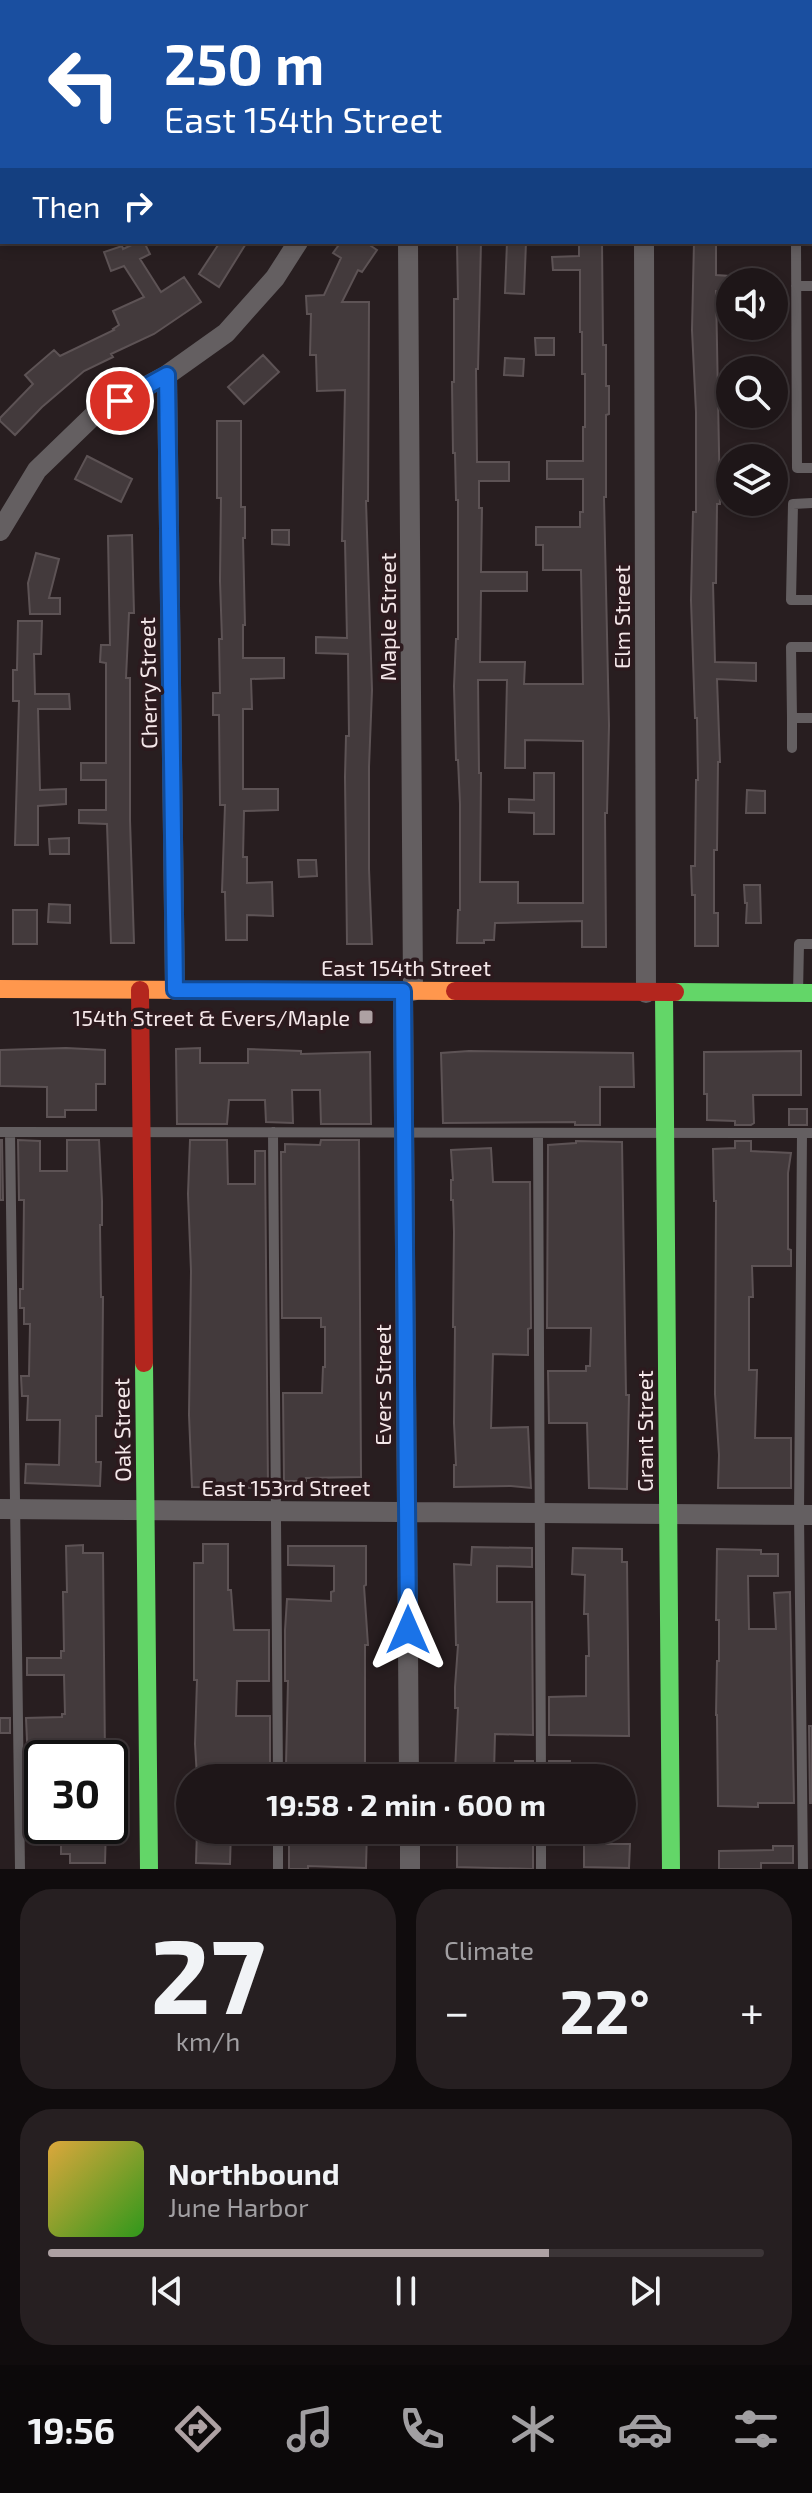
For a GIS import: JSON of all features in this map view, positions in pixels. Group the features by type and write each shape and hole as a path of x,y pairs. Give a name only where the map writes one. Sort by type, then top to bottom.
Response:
{"street":[{"path":"0,531 37,470 96,413 167,375 226,333 275,278 297,244"},
{"name":"Maple Street","path":"408,244 408,991"},
{"name":"Elm Street","path":"644,244 655,993"},
{"name":"Cherry Street","path":"167,375 175,990"},
{"name":"East 154th Street","path":"0,989 805,993"},
{"name":"Oak Street","path":"140,990 149,1869"},
{"name":"Evers Street","path":"408,991 404,1132 409,1764"},
{"name":"Grant Street","path":"655,993 665,1133 671,1869"},
{"name":"East 153rd Street","path":"8,1509 806,1515"},
{"path":"410,1844 410,1869"}],"lane":[{"path":"796,244 797,468 812,468"},
{"path":"796,286 812,286"},
{"path":"812,503 793,504 791,600 812,600"},
{"path":"792,748 791,647 812,647"},
{"path":"792,718 812,718"},
{"path":"805,993 799,944 812,944"},
{"path":"20,1869 8,1509 5,1132 807,1133 803,1869"},
{"path":"273,1132 278,1764"},
{"path":"538,1133 541,1764"},
{"path":"278,1844 278,1869"},
{"path":"541,1844 541,1869"}],"building":[{"path":"134,244 145,244 150,254 140,259 161,292 184,277 201,302 154,334 111,354 113,357 84,371 15,435 0,418 33,384 25,375 54,350 60,356 114,330 119,325 113,311 144,297 124,266 111,271 104,252 122,246 123,249"},
{"path":"219,244 246,244 219,287 199,274"},
{"path":"340,244 368,244 377,250 362,272 358,270 342,302 369,302 366,501 372,690 369,869 372,944 347,944 345,777 346,736 349,736 348,654 316,653 316,637 347,638 345,541 342,541 345,390 317,391 316,355 310,355 311,314 307,314 306,296 324,295 341,258 333,253"},
{"path":"457,244 481,244 476,369 477,462 509,462 509,481 479,481 479,508 482,508 481,572 527,572 527,591 481,591 480,662 525,662 524,684 583,684 581,570 543,570 543,545 536,545 536,527 580,527 580,512 583,512 583,479 547,479 547,461 583,461 585,427 580,270 553,270 552,257 579,256 579,244 602,244 603,345 606,345 606,386 609,386 604,497 609,725 605,813 606,947 582,947 582,921 495,923 494,940 457,943 460,804 454,686 458,639 458,500 453,453 454,299 458,299","holes":["478,680 507,680 505,768 525,768 525,740 583,741 583,903 518,903 518,882 480,882"]},
{"path":"507,244 526,244 524,294 505,293"},
{"path":"694,244 716,244 716,428 719,428 719,444 716,444 716,583 713,583 715,662 756,663 756,681 717,679 720,762 717,850 714,850 714,913 718,913 718,946 695,946 695,895 692,895 691,866 695,866 698,780 691,600 693,512 696,512 692,330"},
{"path":"535,338 554,338 554,355 536,355"},
{"path":"263,355 279,372 244,404 228,387"},
{"path":"505,358 524,359 523,376 504,375"},
{"path":"217,421 241,421 241,507 245,507 243,658 284,658 284,678 251,679 252,709 243,709 243,789 278,789 278,810 244,811 243,857 247,857 247,883 272,882 273,916 247,915 247,940 226,940 225,892 222,892 225,805 220,805 219,715 213,715 213,693 220,693 219,639 222,639"},
{"path":"87,456 132,479 121,502 75,479"},
{"path":"272,530 289,530 289,545 272,544"},
{"path":"132,535 134,613 129,613 126,678 130,678 134,943 111,943 107,824 79,823 79,810 106,810 106,780 81,780 81,763 106,763 106,663 100,662 101,645 110,645 108,536"},
{"path":"36,553 59,559 49,598 60,598 60,614 30,614 28,583"},
{"path":"18,621 42,621 41,654 34,654 35,694 69,694 70,709 38,709 40,790 66,789 66,804 38,806 38,845 15,845 19,701 13,701 13,670 17,670"},
{"path":"534,773 554,773 554,834 534,834 534,813 509,812 509,799 534,800"},
{"path":"747,790 765,791 765,813 746,813"},
{"path":"69,838 69,854 50,854 49,839"},
{"path":"298,860 316,860 317,876 299,877"},
{"path":"744,885 760,885 761,923 746,923"},
{"path":"49,904 70,905 70,923 48,922"},
{"path":"13,910 37,910 37,944 13,944"},
{"path":"200,1048 200,1063 248,1063 248,1049 301,1051 301,1054 370,1052 371,1124 321,1124 320,1090 292,1090 293,1123 266,1122 265,1100 229,1100 227,1124 177,1124 176,1049"},
{"path":"0,1050 105,1050 105,1084 96,1084 96,1110 65,1110 65,1117 47,1117 47,1087 0,1086"},
{"path":"801,1051 801,1095 753,1095 754,1123 751,1125 707,1120 704,1052"},
{"path":"441,1053 633,1053 634,1087 600,1087 600,1125 575,1125 575,1122 443,1123"},
{"path":"789,1109 807,1109 807,1125 789,1125"},
{"path":"2,1140 3,1200 0,1200"},
{"path":"18,1140 40,1141 40,1171 67,1171 67,1140 99,1140 102,1416 96,1416 96,1462 101,1462 100,1486 25,1483 26,1464 59,1465 60,1420 27,1420 28,1396 22,1396 21,1376 29,1376 30,1324 24,1324 24,1308 20,1308 24,1200 19,1200"},
{"path":"190,1140 227,1140 228,1184 255,1184 255,1151 265,1151 268,1488 192,1487 189,1415"},
{"path":"321,1140 359,1140 361,1477 284,1481 283,1393 322,1393 325,1327 321,1327 321,1318 282,1318 281,1152 285,1152 285,1144 320,1145"},
{"path":"576,1141 622,1142 626,1395 629,1395 627,1489 589,1488 587,1423 549,1423 548,1371 586,1371 586,1366 590,1366 591,1328 547,1328 548,1145"},
{"path":"735,1141 751,1141 751,1151 791,1153 788,1249 791,1250 791,1266 752,1266 749,1370 757,1370 755,1438 791,1438 791,1488 718,1488 713,1149 735,1148"},
{"path":"491,1148 493,1182 530,1182 531,1328 528,1329 528,1355 493,1354 491,1428 528,1427 531,1488 454,1487 455,1327 451,1150"},
{"path":"203,1544 228,1544 228,1590 231,1590 234,1630 269,1630 269,1681 237,1681 236,1716 270,1716 270,1764 196,1764 194,1563 203,1563"},
{"path":"83,1545 83,1553 103,1553 105,1740 27,1740 26,1718 62,1717 65,1714 64,1675 27,1675 27,1658 61,1658 61,1651 64,1651 66,1546"},
{"path":"288,1546 366,1546 364,1586 368,1645 365,1645 365,1764 286,1764 287,1599 331,1601 331,1592 334,1591 334,1566 288,1565"},
{"path":"472,1547 532,1548 532,1567 497,1566 497,1602 532,1602 533,1735 495,1734 494,1764 455,1764 458,1645 454,1564 471,1565"},
{"path":"573,1548 622,1549 622,1562 627,1562 629,1736 549,1735 549,1697 586,1696 586,1656 589,1656 588,1614 584,1614 585,1575 572,1574"},
{"path":"717,1549 761,1550 761,1554 778,1554 778,1576 748,1576 749,1629 776,1629 774,1593 790,1592 794,1803 758,1803 758,1807 718,1806"},
{"path":"0,1718 10,1718 10,1733 0,1733"},
{"path":"809,1726 812,1726 812,1803 810,1803"},
{"path":"515,1761 533,1761 533,1764 515,1764"},
{"path":"549,1761 570,1761 570,1764 549,1764"},
{"path":"61,1844 106,1844 105,1863 70,1863 70,1854 61,1854"},
{"path":"197,1844 231,1844 230,1864 196,1863"},
{"path":"289,1844 367,1844 366,1868 308,1866 308,1869 289,1869"},
{"path":"457,1844 533,1844 533,1869 457,1867"},
{"path":"584,1844 630,1844 629,1868 584,1867"},
{"path":"773,1846 793,1846 793,1863 761,1863 761,1869 719,1869 719,1851 773,1850"}],"traffic: fast":[{"path":"675,992 812,993"},
{"path":"664,993 671,1869"},
{"path":"144,1363 149,1869"}],"traffic: slow":[{"path":"0,989 455,991"}],"traffic: jam":[{"path":"140,990 144,1363"},
{"path":"455,991 675,992"}],"place":[{"name":"154th Street & Evers/Maple","path":"366,1017"}],"route":[{"path":"120,401 167,375 175,990 403,991 408,1630"}]}
